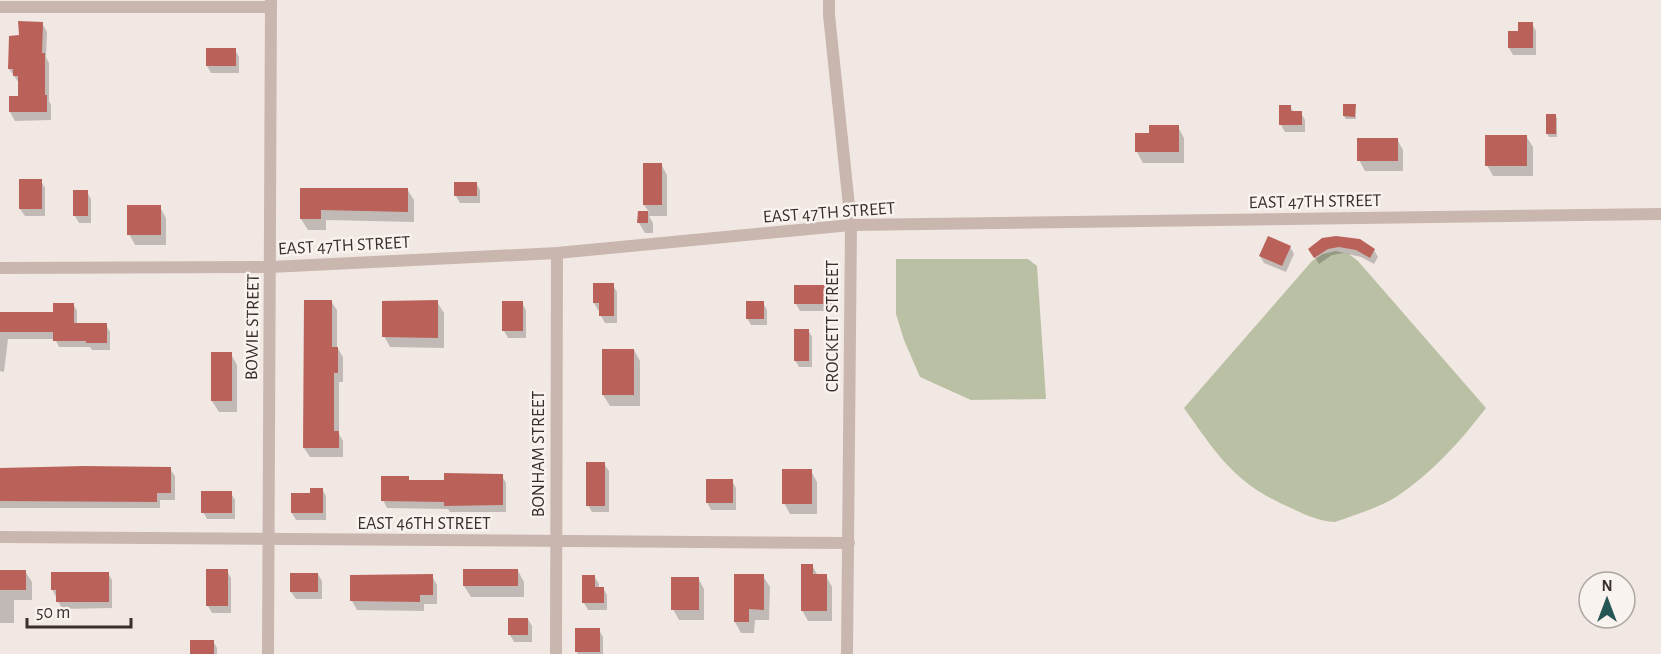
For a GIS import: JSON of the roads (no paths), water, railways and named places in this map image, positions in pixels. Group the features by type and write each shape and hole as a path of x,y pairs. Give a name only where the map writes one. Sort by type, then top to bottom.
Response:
{"street":[{"name":"CROCKETT STREET","path":"829,0 828,15 851,225 848,654"},
{"path":"0,7 271,4"},
{"name":"BOWIE STREET","path":"268,654 271,4"},
{"name":"EAST 47TH STREET","path":"0,268 271,267 557,253 851,225 1661,214"},
{"name":"BONHAM STREET","path":"556,654 557,253"},
{"name":"EAST 46TH STREET","path":"0,537 849,543"}]}
